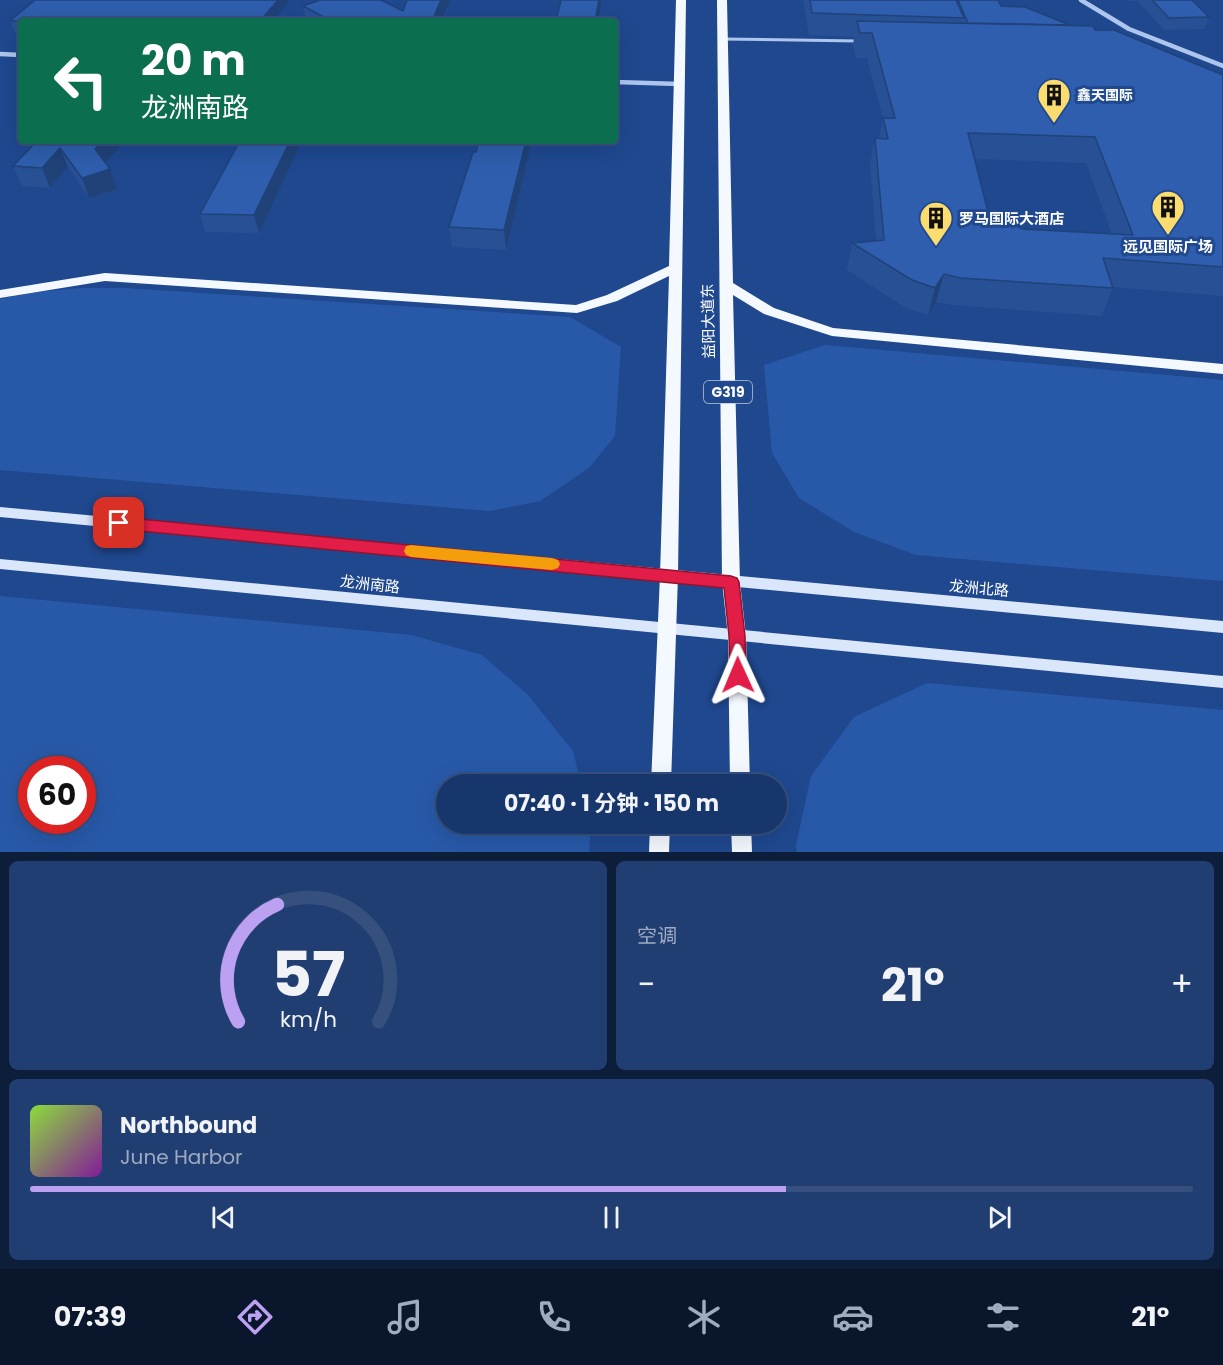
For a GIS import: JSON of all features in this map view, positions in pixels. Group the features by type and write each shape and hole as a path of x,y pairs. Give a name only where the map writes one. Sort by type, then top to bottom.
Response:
{"main road":[{"path":"661,774 665,629 669,575 681,0"},
{"name":"益阳大道东","path":"722,0 731,582 737,636 740,774"},
{"path":"0,294 105,277 577,309 612,298 675,268"},
{"path":"726,285 770,311 831,332 1223,369"},
{"path":"0,512 731,582"},
{"name":"龙洲南路","path":"0,564 737,636"},
{"name":"龙洲北路","path":"731,582 1223,627"},
{"path":"737,636 1223,682"},
{"path":"659,852 660,834"},
{"path":"741,834 742,852"}],"street":[{"path":"1081,0 1092,9 1170,47 1223,66"},
{"path":"0,54 18,55"},
{"path":"618,82 679,84"}],"lane":[{"path":"722,39 868,42"}],"shaded area":[{"path":"83,288 125,288 570,317 621,347 615,436 589,468 540,501 490,511 0,470 0,299 34,292"},
{"path":"825,345 1223,380 1223,581 916,555 854,532 799,498 772,453 764,365"},
{"path":"0,596 411,635 482,655 527,694 573,751 579,774 436,774 436,834 590,834 589,852 0,852"},
{"path":"927,683 1223,710 1223,852 797,852 796,845 811,776 854,717"}],"building":[{"path":"35,0 278,0 263,18 18,18 18,21 10,21"},
{"path":"320,0 381,0 403,11 407,0 441,0 433,18 325,18 303,6"},
{"path":"561,0 599,0 596,18 557,18"},
{"path":"810,0 956,0 964,18 812,13"},
{"path":"958,0 998,0 1001,6 1025,7 1070,25 968,23"},
{"path":"1152,0 1192,0 1209,17 1169,18"},
{"path":"857,21 1093,26 1095,30 1114,30 1223,75 1223,267 1103,258 1113,288 960,278 944,274 935,288 912,280 852,243 884,240 875,138 888,139 883,118 895,118 872,33 860,33","holes":["968,133 1095,137 1133,235 1022,229 988,212"]},
{"path":"34,144 99,144 95,149 110,169 82,178 60,148 42,168 13,166"},
{"path":"238,144 289,144 254,215 200,214"},
{"path":"478,144 525,144 504,230 449,227 473,152 476,152"}],"slow traffic":[{"path":"411,551 552,564"}],"place":[{"name":"鑫天国际","path":"1054,124"},
{"name":"远见国际广场","path":"1168,236"},
{"name":"罗马国际大酒店","path":"936,247"}],"route":[{"path":"119,523 731,582 737,636 738,675"}]}
